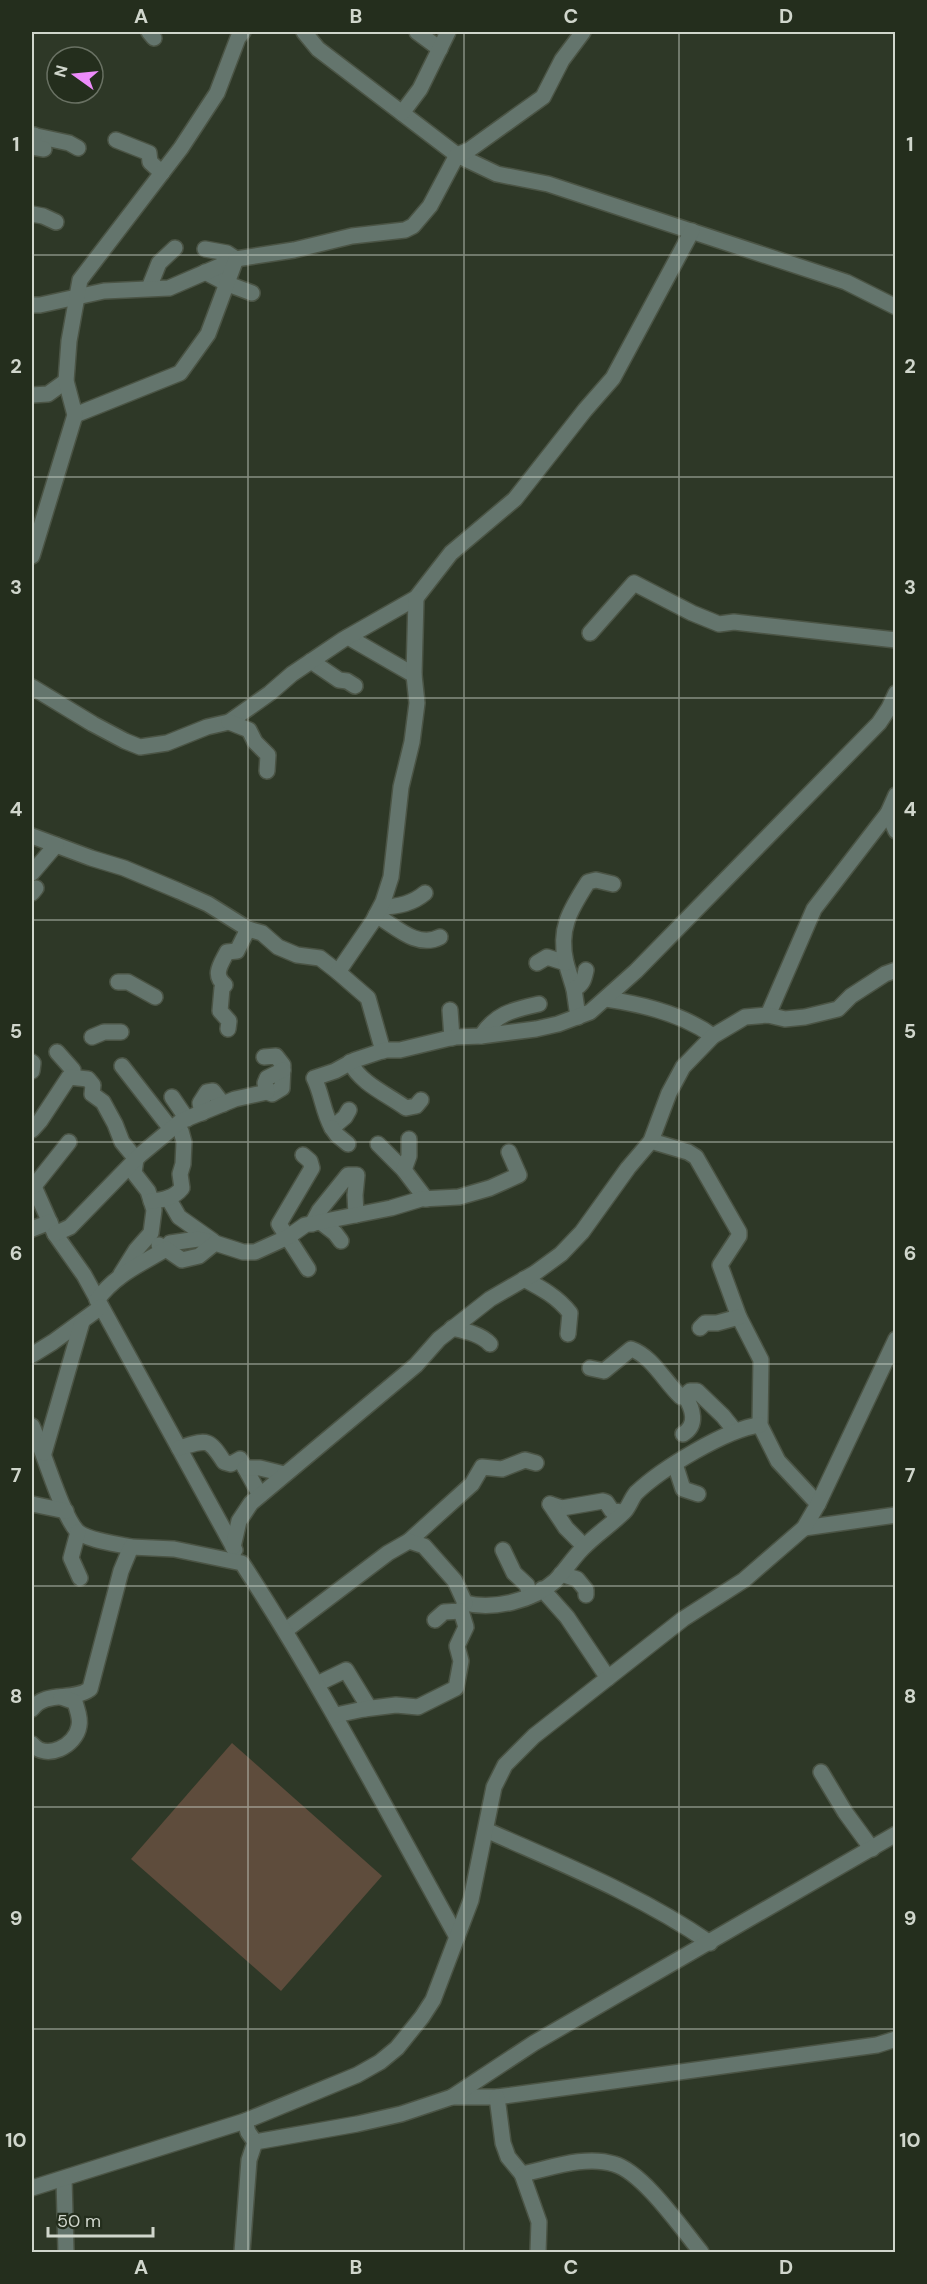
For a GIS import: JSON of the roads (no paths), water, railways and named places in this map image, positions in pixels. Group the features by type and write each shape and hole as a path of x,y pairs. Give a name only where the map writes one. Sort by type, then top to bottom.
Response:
{"street":[{"path":"32,556 75,415 66,381 69,341 80,280 182,148 217,93 241,32"},
{"path":"304,32 318,49 457,155 497,174 548,184 846,282 896,307"},
{"path":"417,32 440,49"},
{"path":"402,113 420,89 448,32"},
{"path":"32,305 104,291 169,288 236,258 294,250 352,236 405,230 413,226 430,206 457,155 469,150 543,97 562,60 583,32"},
{"path":"44,149 32,147 33,135 69,143 78,148"},
{"path":"116,140 149,153 150,162 162,173"},
{"path":"32,214 56,222"},
{"path":"32,687 93,724 140,747 167,743 207,727 229,722 348,637 416,598 452,554 515,500 613,378 692,231"},
{"path":"149,288 159,263 175,248"},
{"path":"205,249 227,253 236,258"},
{"path":"75,415 180,373 208,334 236,258"},
{"path":"205,272 228,284 252,292"},
{"path":"32,395 48,393 66,381"},
{"path":"590,633 634,583 692,613 719,624 734,622 896,640"},
{"path":"338,972 379,911 391,877 401,787 412,742 417,703 414,675 416,598"},
{"path":"348,637 414,675"},
{"path":"312,661 339,680 347,681 355,686"},
{"path":"348,1144 337,1135 326,1117 319,1088 314,1078 382,1051 452,1038 547,1027 590,1012 636,972 879,723 896,693"},
{"path":"229,722 249,730 255,742 268,755 267,771"},
{"path":"768,1015 814,909 888,813 896,795"},
{"path":"888,813 896,831"},
{"path":"32,836 124,868 179,891 208,904 248,928 262,933 278,947 297,955 320,958 368,998 382,1051"},
{"path":"33,885 56,845"},
{"path":"579,1017 563,948 563,932 588,882 596,880 613,884"},
{"path":"379,911 410,903 425,892"},
{"path":"379,911 408,936 433,941 440,937"},
{"path":"228,1029 229,1021 220,1011 222,988 225,985 219,981 217,975 227,951 237,951 248,928"},
{"path":"537,963 547,957 566,963"},
{"path":"574,989 584,980 586,970"},
{"path":"233,1546 239,1521 251,1503 382,1384 416,1365 452,1328 490,1299 561,1254 582,1232 628,1168 651,1141 669,1093 683,1067 713,1036 745,1017 768,1015 785,1019 838,1009 851,996 885,974 896,970"},
{"path":"118,982 128,982 155,998"},
{"path":"606,999 681,1018 703,1028 713,1036"},
{"path":"481,1036 496,1018 512,1010 539,1004"},
{"path":"450,1010 452,1038"},
{"path":"92,1037 104,1032 121,1032"},
{"path":"57,1052 73,1070"},
{"path":"32,1229 70,1227 136,1159 177,1125 235,1099 267,1092 265,1083 267,1078 283,1070 283,1065 276,1056 264,1057"},
{"path":"32,1062 32,1071"},
{"path":"351,1062 366,1082 406,1108 416,1106 421,1100"},
{"path":"122,1066 177,1125 184,1142 180,1174 182,1188 168,1198 151,1201"},
{"path":"32,1130 69,1077 88,1079 93,1085 92,1094 103,1102 122,1142 136,1159 134,1173 148,1191 154,1210 151,1233 136,1250 120,1276"},
{"path":"172,1097 177,1125"},
{"path":"332,1128 345,1117 349,1110"},
{"path":"404,1170 409,1156 409,1139"},
{"path":"651,1141 688,1152 696,1157 739,1232 739,1236 720,1265 739,1317 761,1360 760,1425 778,1461 818,1504"},
{"path":"69,1142 33,1184 52,1228 84,1275 242,1563 286,1630 336,1715 457,1937"},
{"path":"378,1144 404,1170 426,1199"},
{"path":"168,1198 179,1217 215,1243 255,1252 288,1238 304,1225 426,1199 459,1197 509,1181 519,1175 509,1152"},
{"path":"303,1155 310,1161 312,1168 279,1224 308,1269"},
{"path":"316,1224 319,1211 348,1175 357,1175 356,1215"},
{"path":"316,1224 335,1233 341,1241"},
{"path":"151,1233 156,1243 182,1260 199,1256 215,1243"},
{"path":"32,1355 82,1322 99,1304 108,1285 165,1249"},
{"path":"524,1279 563,1304 570,1313 568,1334"},
{"path":"700,1329 705,1323 717,1323 739,1317"},
{"path":"44,1453 82,1322"},
{"path":"452,1328 468,1331 490,1344"},
{"path":"32,2188 245,2121 357,2075 388,2055 422,2018 433,2000 471,1899 494,1787 505,1765 534,1736 683,1619 744,1580 804,1528 818,1504 896,1339"},
{"path":"590,1368 604,1371 631,1349 639,1352 681,1397 686,1396 690,1391 697,1391 735,1431"},
{"path":"683,1434 692,1425 693,1415 686,1396"},
{"path":"435,1620 444,1612 463,1607 490,1606 536,1592 554,1582 587,1549 609,1534 635,1495 663,1470 735,1431 760,1425"},
{"path":"32,1426 66,1511 78,1532 92,1538 131,1547 174,1549 242,1563"},
{"path":"179,1448 206,1442 213,1444 224,1462 231,1464 240,1459 261,1495"},
{"path":"286,1630 388,1553 409,1541 472,1484 482,1467 502,1469 525,1460 536,1463"},
{"path":"675,1464 683,1489 699,1494"},
{"path":"245,1468 260,1468 284,1474"},
{"path":"587,1549 566,1528 550,1504 562,1508 603,1501 612,1511 623,1512"},
{"path":"32,1504 66,1511"},
{"path":"804,1528 896,1515"},
{"path":"78,1532 71,1558 80,1578"},
{"path":"336,1715 396,1705 418,1707 456,1688 461,1661 457,1646 466,1627 455,1581 424,1546 409,1541"},
{"path":"79,1715 90,1689 121,1571 131,1547"},
{"path":"503,1550 514,1573 573,1624 608,1678"},
{"path":"561,1574 577,1579 586,1590 586,1595"},
{"path":"317,1684 346,1670 368,1706 364,1709"},
{"path":"32,1709 46,1697 82,1695 90,1689"},
{"path":"32,1744 36,1749 51,1752 68,1745 76,1735 80,1725 75,1702 61,1697"},
{"path":"820,1772 872,1850"},
{"path":"486,1830 677,1920 710,1943"},
{"path":"255,2142 401,2114 452,2097 534,2043 872,1850 896,1834"},
{"path":"452,2097 497,2097 877,2045 896,2039"},
{"path":"497,2097 502,2143 507,2157 522,2174 539,2222 538,2253"},
{"path":"245,2121 248,2132 255,2142"},
{"path":"242,2253 249,2160 255,2142"},
{"path":"522,2174 580,2162 613,2163 624,2167 651,2191 701,2253"},
{"path":"64,2179 66,2253"}]}
